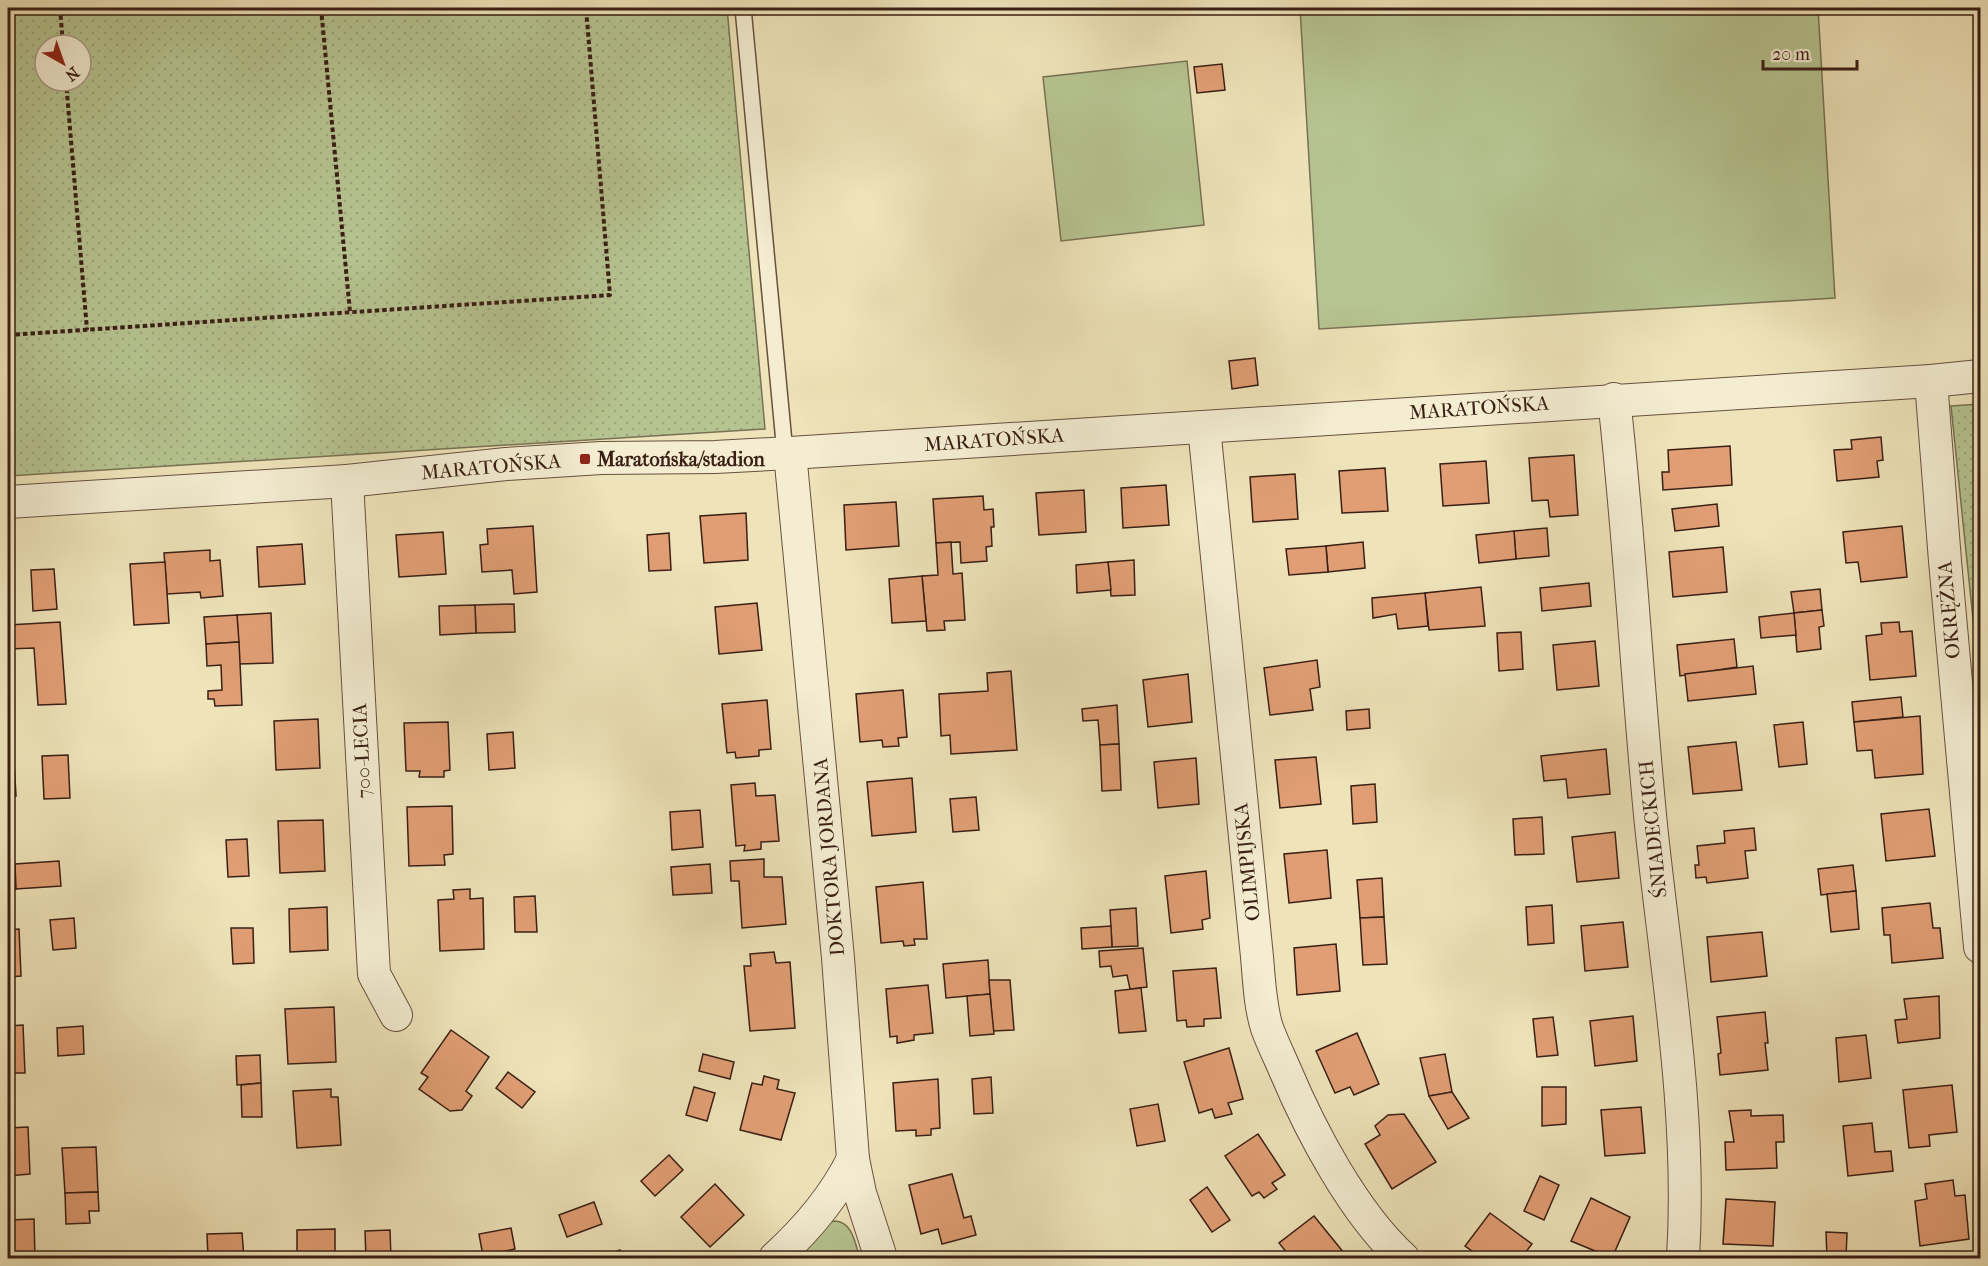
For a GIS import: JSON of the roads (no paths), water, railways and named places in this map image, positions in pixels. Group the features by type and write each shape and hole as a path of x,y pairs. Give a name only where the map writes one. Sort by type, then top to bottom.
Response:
{"street":[{"name":"MARATOŃSKA","path":"8,502 346,481 506,464 593,458 715,458 1614,399 1931,381 1980,376"},
{"name":"OKRĘŻNA","path":"1931,381 1980,947"},
{"name":"ŚNIADECKICH","path":"1614,399 1651,825 1681,1084 1685,1163 1683,1258"},
{"name":"OLIMPIJSKA","path":"1204,427 1265,1021 1300,1105 1318,1139 1363,1211 1388,1245 1403,1258"},
{"name":"DOKTORA JORDANA","path":"788,453 833,898 853,1159 860,1193 881,1258"},
{"name":"700-LECIA","path":"346,481 374,974 396,1016"},
{"path":"775,1258 814,1217 839,1185 853,1159"}],"lane":[{"path":"743,8 788,453"}],"place":[{"name":"Maratońska/stadion","path":"585,459"}]}
